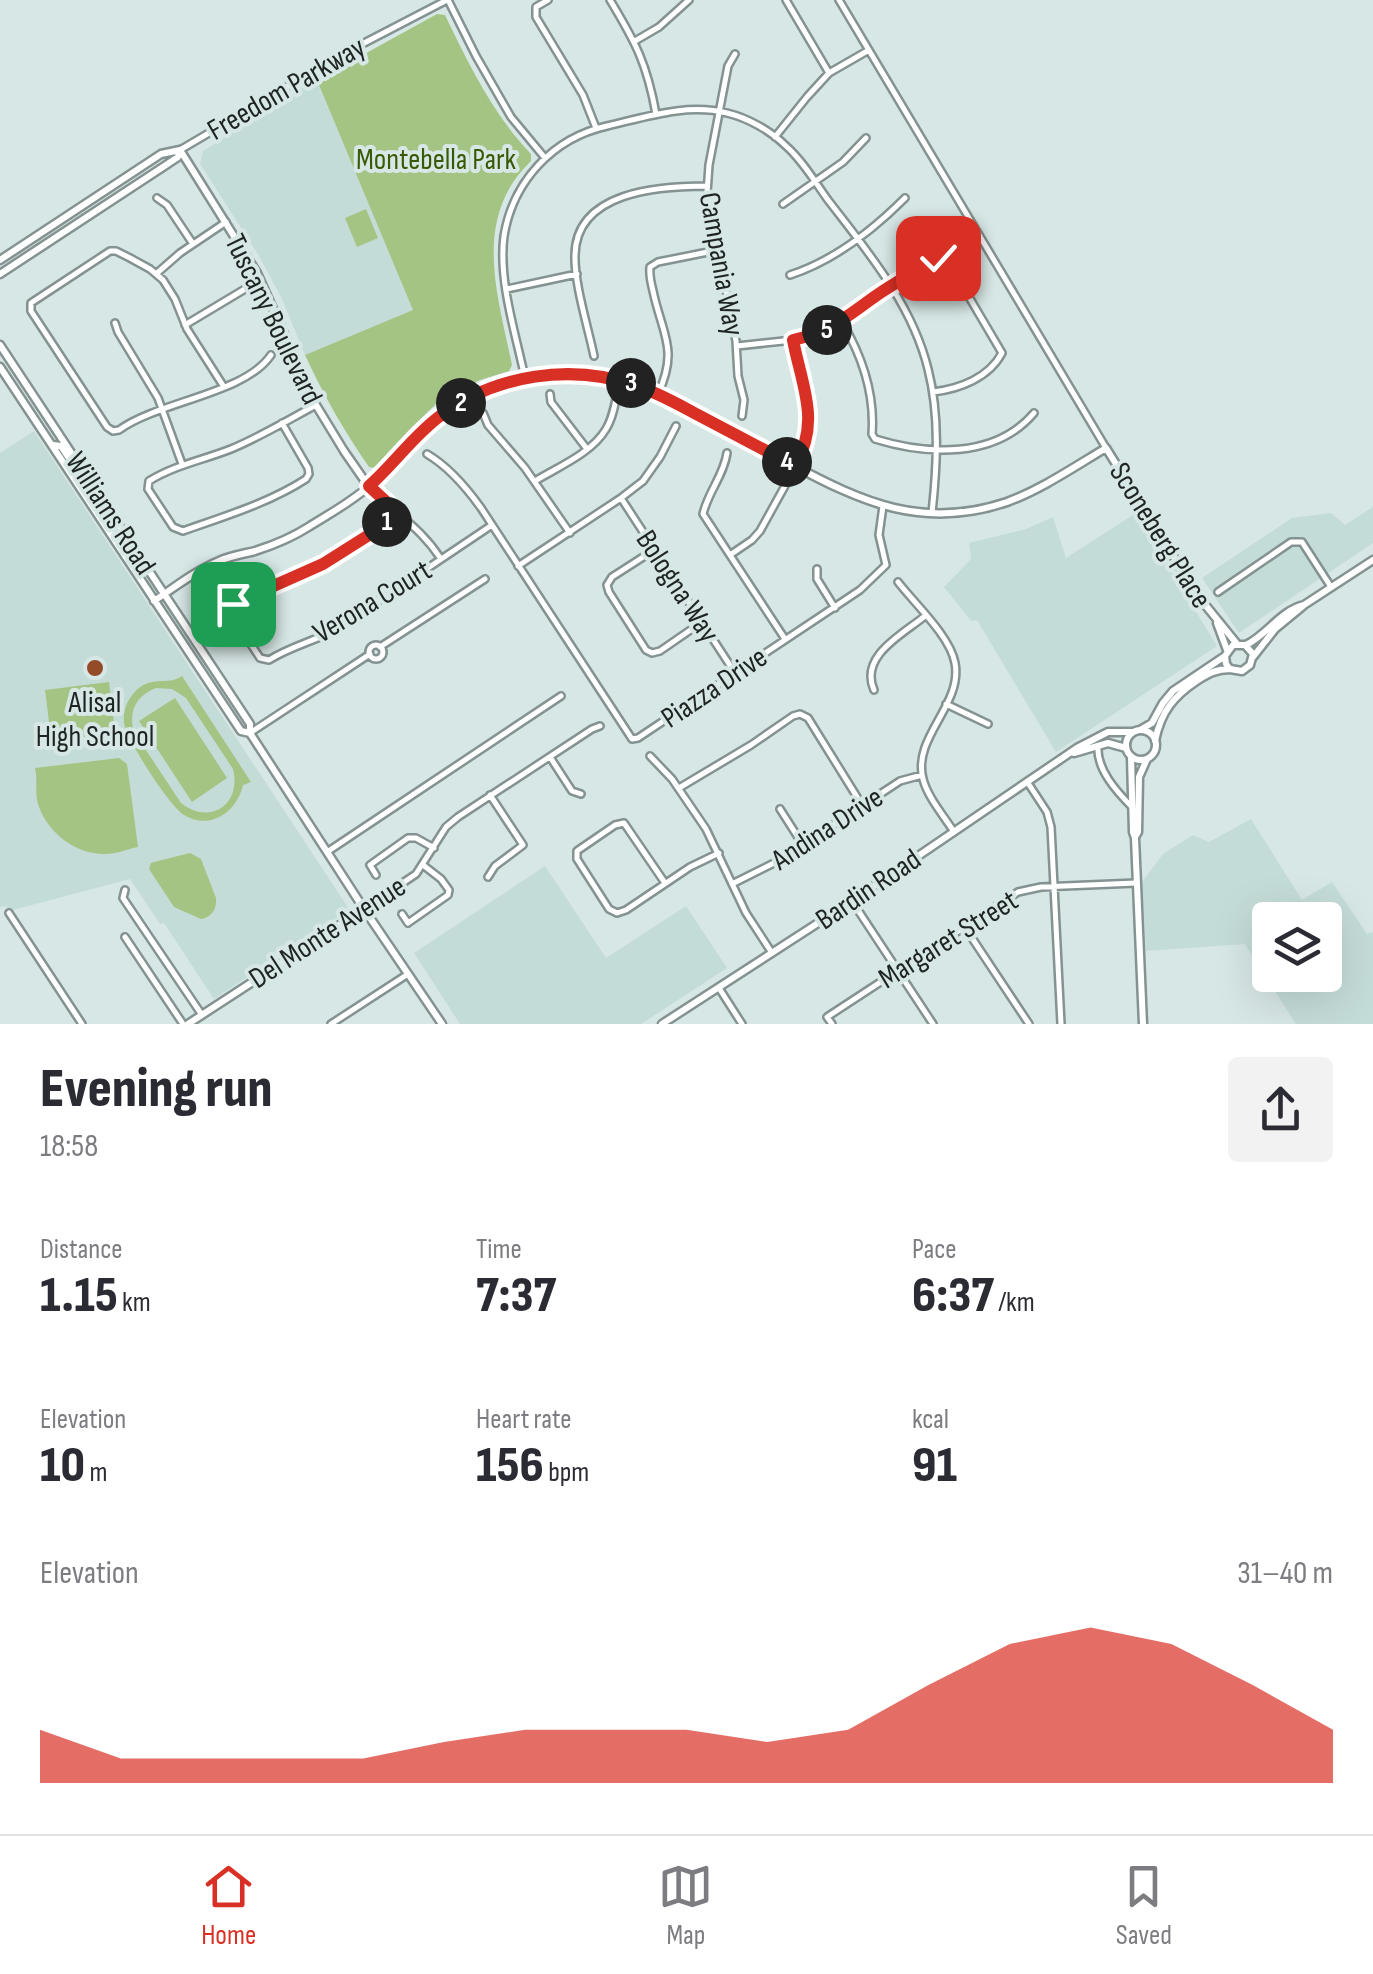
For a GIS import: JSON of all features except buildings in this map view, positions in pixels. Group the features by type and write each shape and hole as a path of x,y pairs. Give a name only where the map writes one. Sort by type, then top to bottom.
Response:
{"street":[{"name":"Freedom Parkway","path":"0,260 162,154 180,150 358,46 448,0"},
{"path":"448,0 511,117 545,158"},
{"path":"548,0 536,7 536,16 583,95 596,128"},
{"path":"610,0 646,66 656,114"},
{"path":"635,41 659,27 689,0"},
{"path":"786,0 829,74"},
{"path":"154,601 218,562 297,534 369,486 420,432 447,411 483,392 524,378 568,374 620,380 658,394 850,495 884,506 932,513 975,510 1016,498 1106,448 839,0"},
{"path":"776,136 829,74 869,50"},
{"name":"Campania Way","path":"735,54 728,66 707,186 737,346 744,400 742,416"},
{"path":"524,378 503,257 507,222 523,185 545,158 574,137 596,128 656,114 690,109 744,119 776,136 794,154 892,286 918,337 933,392 936,451 932,513"},
{"path":"783,204 849,157 866,138"},
{"name":"Freedom Parkway","path":"0,274 166,165 180,150"},
{"name":"Tuscany Boulevard","path":"180,150 257,273 316,405 369,486"},
{"path":"594,356 575,246 588,218 617,198 679,186 707,186"},
{"path":"157,198 168,206 192,244"},
{"path":"790,276 818,265 905,198"},
{"path":"156,274 226,222"},
{"path":"658,394 669,352 655,304 650,267 718,250"},
{"path":"224,387 185,325 172,293 156,274 116,251 110,251 33,302 31,311 109,428 119,430 142,416 224,387 262,366 271,354"},
{"path":"737,346 820,333 940,258 946,260 1001,349 1000,359 973,380 957,388 933,392"},
{"path":"507,289 577,274"},
{"path":"185,325 244,290"},
{"path":"842,322 864,368 871,401 872,437 906,448 964,449 993,441 1024,425 1034,413"},
{"path":"114,323 162,408 182,464"},
{"path":"730,555 760,531 807,441 809,421 793,340"},
{"name":"Williams Road","path":"0,345 442,1024"},
{"name":"Williams Road","path":"0,367 241,731 250,733"},
{"path":"535,481 598,440 608,426 620,380"},
{"path":"550,394 586,449"},
{"path":"282,423 308,468 306,479 262,502 180,530 174,527 147,487 152,479 182,464 244,444 282,423 316,405"},
{"path":"483,413 570,533"},
{"path":"518,566 643,481 676,426"},
{"path":"52,446 61,446 106,514 124,530"},
{"name":"Sconeberg Place","path":"1106,448 1216,622 1241,645"},
{"path":"727,453 725,468 703,514 785,640"},
{"name":"Piazza Drive","path":"426,454 443,464 474,498 632,738 860,590 886,564 879,535 884,506"},
{"path":"369,486 420,530 442,559"},
{"name":"Bologna Way","path":"621,498 735,673"},
{"name":"Verona Court","path":"396,511 380,528 323,564 233,604 231,614 260,658 269,660 326,634 492,525"},
{"path":"1218,592 1298,541 1331,587"},
{"path":"654,550 607,584 646,650 660,651 702,622"},
{"path":"1143,1024 1128,737 1152,722 1173,691 1226,653 1257,639 1286,613 1373,560"},
{"path":"817,568 817,578 835,608"},
{"path":"250,733 370,654 371,647 380,647 485,579"},
{"path":"898,582 948,643 956,664 955,682 924,751 922,776 954,832"},
{"path":"1135,838 1139,777 1154,752 1161,718 1174,698 1214,671 1246,670 1275,629 1304,605"},
{"path":"874,690 870,672 874,660 925,616"},
{"name":"Sconeberg Place","path":"1216,622 1226,653"},
{"path":"1241,645 1251,651 1253,658"},
{"path":"1226,653 1230,669"},
{"path":"327,852 561,696"},
{"path":"946,704 988,724"},
{"path":"679,788 800,714 808,718 862,805"},
{"name":"Del Monte Avenue","path":"186,1024 409,879 424,865 452,822 600,726"},
{"path":"1136,731 1152,734 1156,741"},
{"name":"Bardin Road","path":"662,1024 1078,748 1108,732 1136,731"},
{"path":"1098,744 1097,756 1119,794 1132,807"},
{"name":"Bardin Road","path":"1073,753 1098,744 1126,748"},
{"path":"650,756 679,788 706,829 746,913 772,953"},
{"path":"550,757 572,791 581,794"},
{"path":"1131,757 1147,759"},
{"name":"Andina Drive","path":"732,884 769,866 900,781 922,776"},
{"path":"1028,783 1050,821 1061,1024"},
{"path":"1119,794 1132,787"},
{"path":"488,877 495,866 523,845 490,796"},
{"path":"780,810 803,845"},
{"path":"665,883 624,823 615,825 576,854 609,909 622,912 690,867 719,853"},
{"path":"376,874 370,865 408,838 434,848"},
{"path":"402,914 408,923 448,895 441,879 424,865"},
{"name":"Margaret Street","path":"832,1024 828,1017 1018,892 1054,886 1136,883"},
{"path":"125,890 123,898 202,1015"},
{"path":"852,901 933,1024"},
{"path":"9,913 82,1024"},
{"path":"964,926 1029,1024"},
{"path":"126,936 186,1024"},
{"path":"331,1024 409,973"},
{"path":"718,988 742,1024"}],"shaded area":[{"path":"316,79 414,310 305,355 259,256 200,164 203,151"},
{"name":"Alisal High School","path":"34,431 347,906 346,912 214,999 130,879 9,911 6,906 0,907 0,453"},
{"path":"1373,507 1373,543 1239,633 1202,578 1292,518 1331,513 1345,525"},
{"path":"1136,513 1217,646 1056,752 977,620 971,621 944,587 971,559 969,543 1026,529 1053,517 1066,558"},
{"path":"1251,819 1302,900 1332,882 1367,934 1373,932 1373,1024 1296,1024 1276,992 1342,992 1342,902 1252,902 1252,955 1245,944 1146,951 1142,882 1163,854 1193,835 1209,842"},
{"path":"545,866 606,958 686,906 727,968 641,1024 460,1024 414,953"}],"green space":[{"name":"Montebella Park","path":"437,14 445,15 494,106 531,154 531,161 512,183 495,232 496,285 512,365 509,371 480,380 437,403 375,468 369,467 351,440 305,355 413,310 316,78"},
{"path":"366,209 378,238 357,247 345,218"},
{"path":"182,676 251,782 243,785 229,811 213,820 194,819 177,809 140,757 124,723 127,704 139,688","holes":["156,688 172,689 186,698 233,769 233,792 213,812 192,810 181,803 134,732 133,711 143,695"]},
{"path":"109,682 116,739 52,746 45,690"},
{"path":"175,698 227,778 192,802 139,721"},
{"path":"119,758 127,764 138,847 103,854 69,844 44,818 38,802 35,768"},
{"path":"190,853 201,859 216,898 213,912 201,919 174,907 149,869 151,863"}],"place":[{"name":"Alisal High School","path":"95,668"}],"route":[{"path":"233,604 309,572 380,528 396,511 369,486 414,438 465,400 524,378 588,375 635,385 795,466 807,441 809,421 793,340 842,322 938,258"}]}
